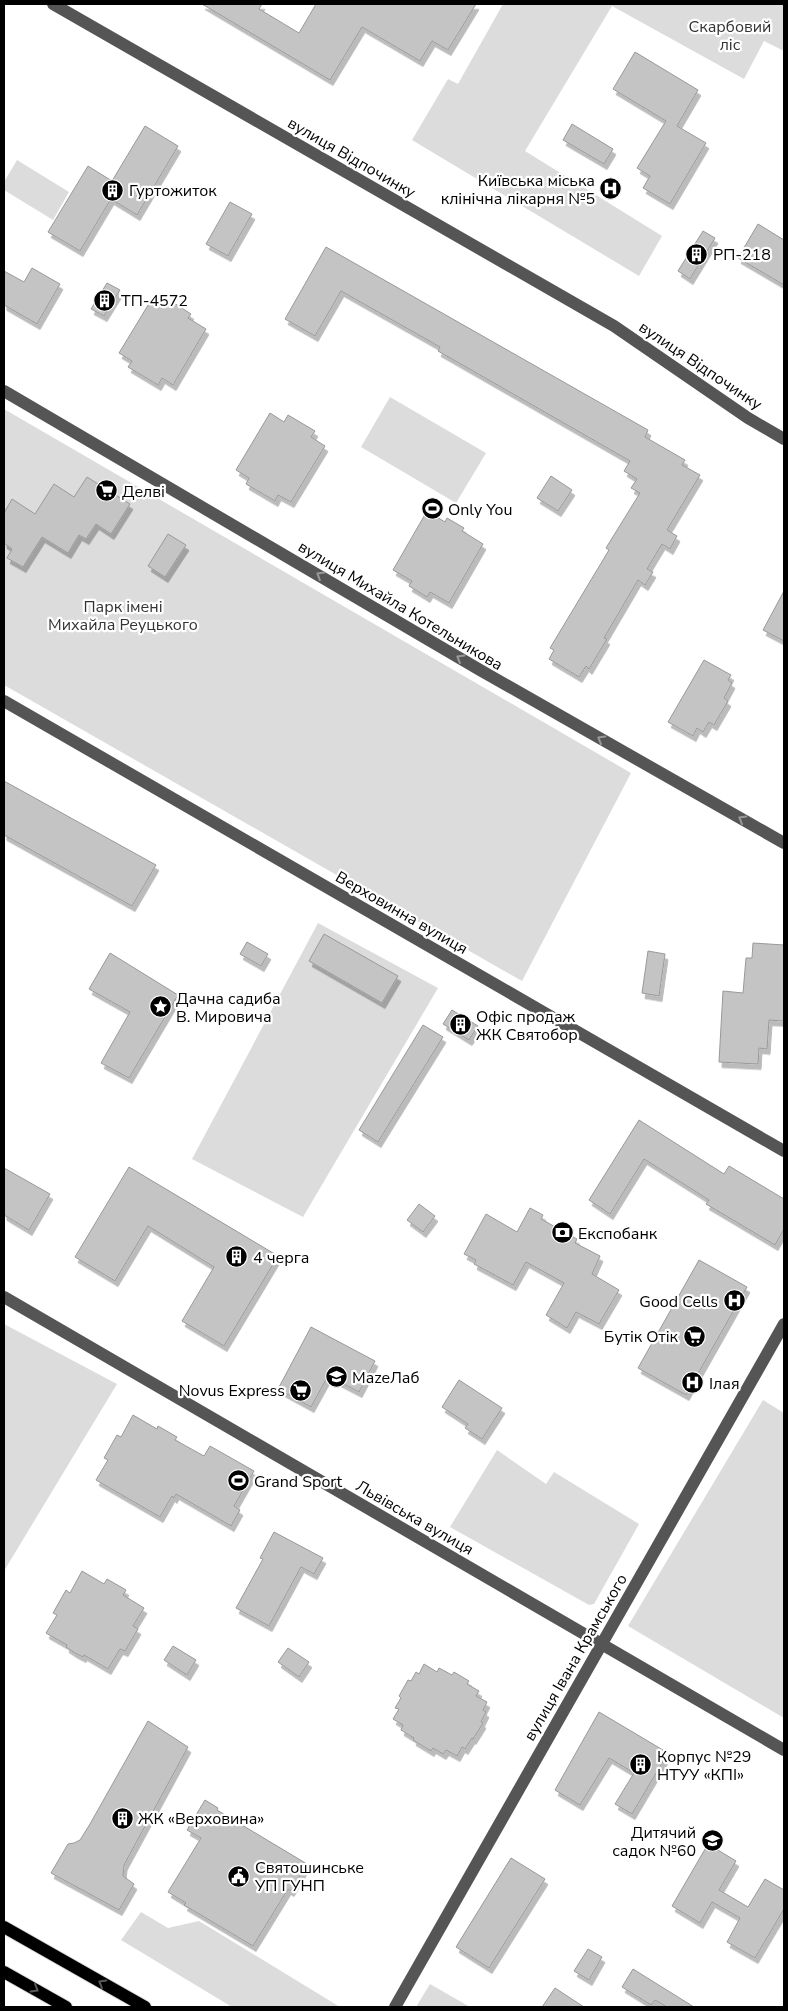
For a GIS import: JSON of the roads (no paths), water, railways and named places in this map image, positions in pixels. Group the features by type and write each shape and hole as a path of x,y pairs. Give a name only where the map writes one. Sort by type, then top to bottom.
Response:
{"main road":[{"path":"4,1927 144,2007"},
{"path":"4,1972 66,2007"}],"street":[{"name":"вулиця Відпочинку","path":"53,4 614,326 748,418 784,439"},
{"name":"вулиця Михайла Котельникова","path":"4,391 480,670 784,844"},
{"name":"Верховинна вулиця","path":"4,701 784,1151"},
{"name":"Львівська вулиця","path":"4,1297 784,1750"},
{"name":"вулиця Івана Крамського","path":"395,2007 784,1324"}],"place":[{"name":"Київська міська клінічна лікарня №5","path":"611,189"},
{"name":"Гуртожиток","path":"113,190"},
{"name":"РП-218","path":"697,254"},
{"name":"ТП-4572","path":"105,300"},
{"name":"Делві","path":"106,491"},
{"name":"Only You","path":"432,509"},
{"name":"Дачна садиба В. Мировича","path":"160,1007"},
{"name":"Офіс продаж ЖК Святобор","path":"460,1025"},
{"name":"Експобанк","path":"562,1233"},
{"name":"4 черга","path":"237,1257"},
{"name":"Good Cells","path":"734,1301"},
{"name":"Бутік Отік","path":"694,1336"},
{"name":"MazeЛаб","path":"336,1377"},
{"name":"Ілая","path":"693,1383"},
{"name":"Novus Express","path":"301,1390"},
{"name":"Grand Sport","path":"238,1481"},
{"name":"Корпус №29 НТУУ «КПІ»","path":"641,1765"},
{"name":"ЖК «Верховина»","path":"122,1818"},
{"name":"Дитячий садок №60","path":"712,1841"},
{"name":"Святошинське УП ГУНП","path":"239,1876"}],"park label":[{"name":"Скарбовий ліс","path":"730,35"},
{"name":"Парк імені Михайла Реуцького","path":"123,615"}]}
